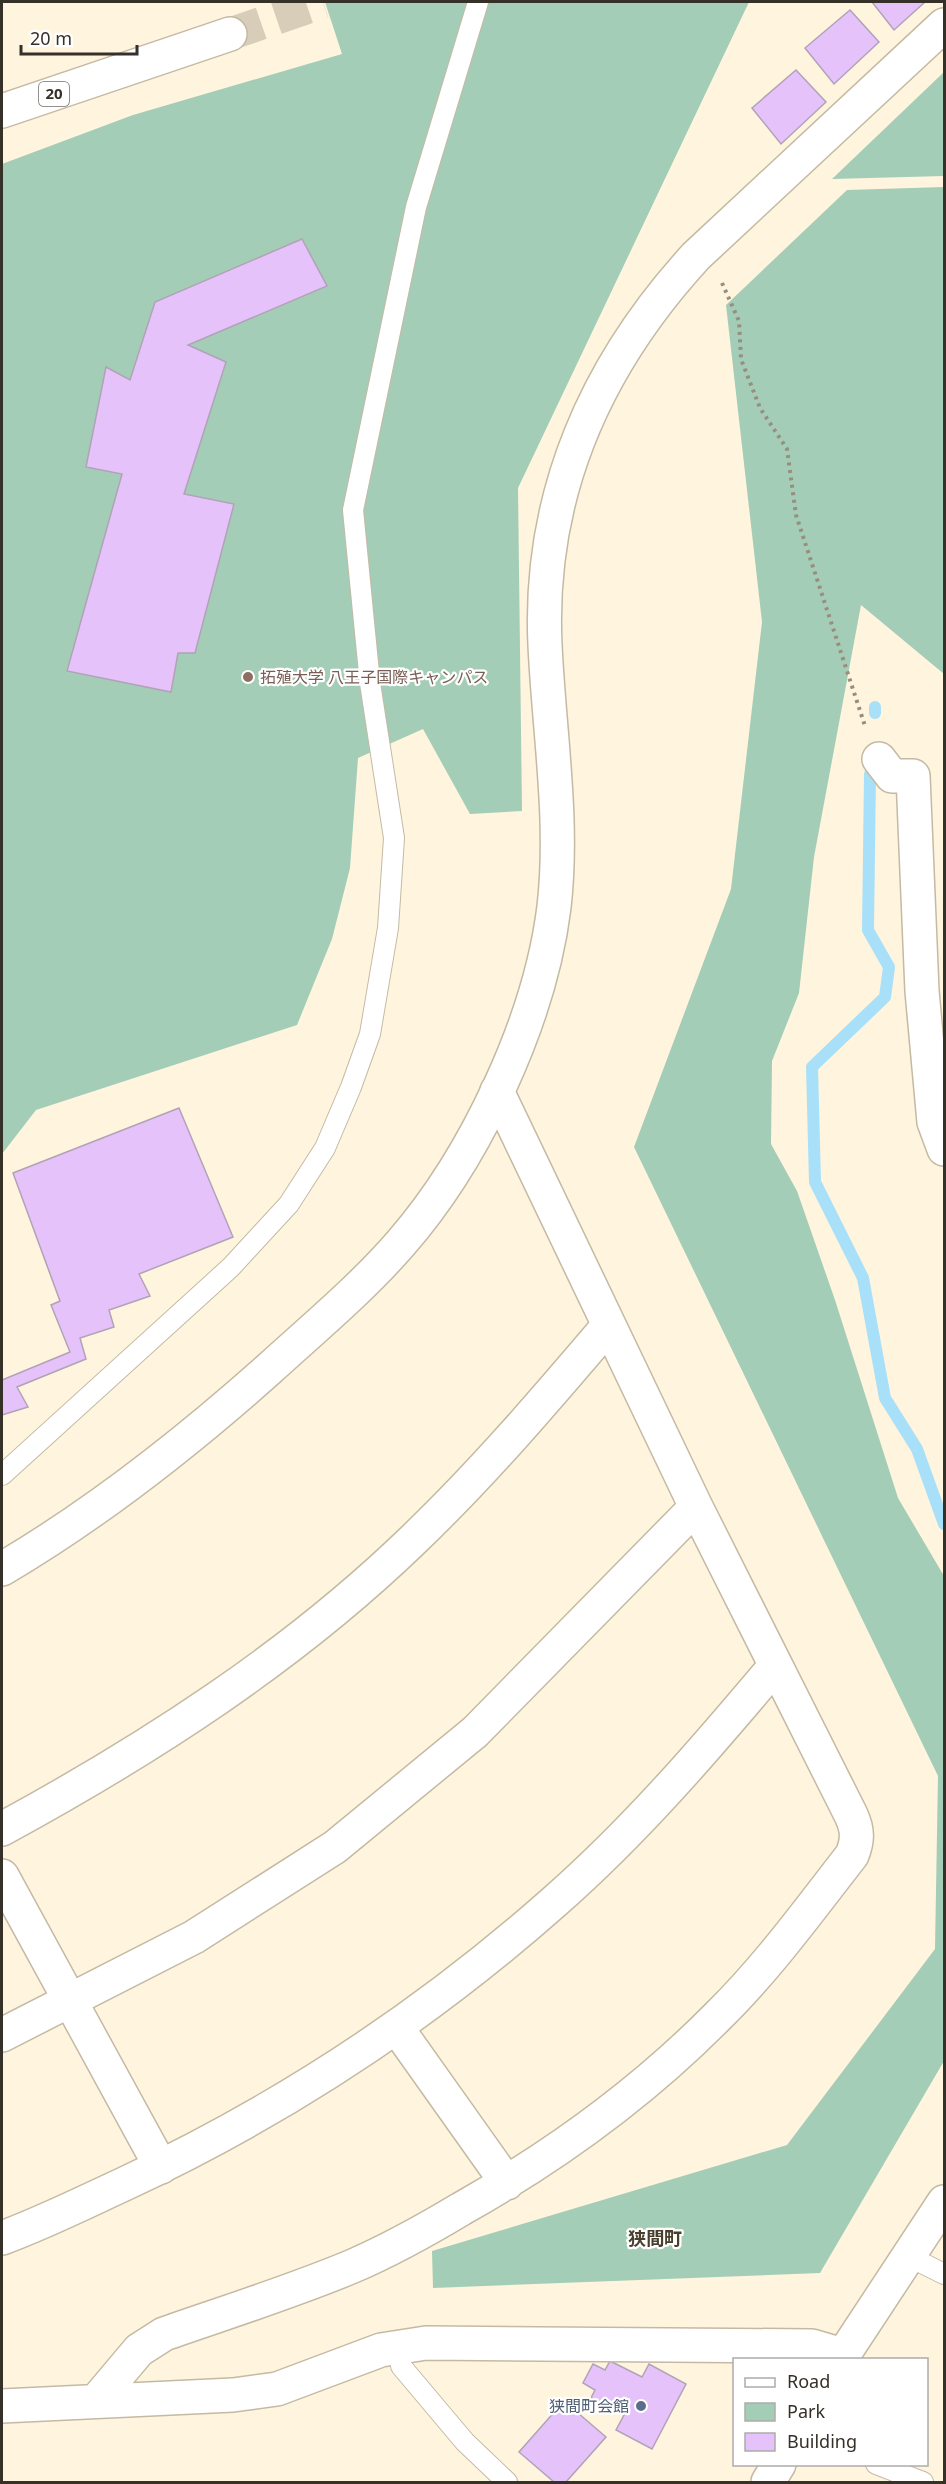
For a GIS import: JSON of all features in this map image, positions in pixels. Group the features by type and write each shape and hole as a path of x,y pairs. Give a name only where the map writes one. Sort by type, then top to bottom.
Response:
{"main road":[{"path":"2,1569 55,1536 148,1468 236,1399 351,1296 423,1217 497,1092 532,1005 549,938 558,853 545,649 545,601 562,486 581,432 613,364 668,285 720,233 945,26"},
{"name":"20","path":"2,111 230,34"},
{"path":"879,759 892,776 913,776 922,991 934,1122 945,1149"},
{"path":"96,2402 139,2350 164,2334 354,2265 410,2239 507,2183 598,2121 676,2057 756,1976 852,1856 857,1843 857,1828 696,1507 497,1092"},
{"path":"2,1829 89,1782 187,1720 268,1662 343,1602 413,1541 479,1472 609,1325"},
{"path":"2,2035 194,1937 335,1847 474,1732 696,1507"},
{"path":"2,2238 161,2167 242,2126 307,2088 397,2028 516,1935 589,1870 693,1762 774,1666"},
{"path":"2,1876 161,2167"},
{"path":"397,2028 507,2183"},
{"path":"2,2406 233,2395 303,2381 372,2353 417,2343 812,2346 842,2357 945,2202"},
{"path":"768,2482 778,2466"}],"lane":[{"path":"2,1475 231,1267 289,1204 325,1148 370,1034 388,928 394,838 370,683 352,510 416,207 478,2"},
{"path":"910,2257 945,2274"},
{"path":"401,2366 465,2442 507,2482"},
{"path":"881,2466 923,2482"}],"path":[{"path":"722,283 739,321 741,359 756,398 787,449 796,515 863,722"}],"green space":[{"name":"拓殖大学 八王子国際キャンパス","path":"325,2 749,2 518,488 522,811 470,814 423,729 358,758 350,868 332,939 297,1025 36,1110 2,1154 2,164 133,115 342,54"},
{"path":"944,72 944,176 832,179"},
{"path":"944,187 944,674 861,605 814,857 799,993 772,1061 771,1144 797,1191 835,1300 898,1498 944,1576 944,2061 820,2273 433,2288 432,2251 787,2145 935,1949 938,1776 634,1147 731,889 762,622 726,305 847,190"}],"building":[{"path":"872,2 925,2 894,30"},
{"path":"850,10 879,42 834,84 805,48"},
{"path":"796,70 826,102 781,144 752,108"},
{"path":"302,239 327,286 188,345 226,362 184,494 234,504 195,653 178,653 171,692 67,671 122,474 86,467 106,367 130,380 155,302"},
{"path":"179,1108 233,1237 139,1274 150,1296 109,1310 114,1327 80,1338 86,1359 17,1387 28,1407 2,1415 2,1380 70,1352 51,1305 60,1301 13,1173"},
{"name":"狭間町会館","path":"610,2361 642,2377 649,2364 686,2384 652,2449 616,2430 624,2415 591,2398 595,2390 583,2383 593,2364 605,2370"},
{"path":"564,2401 606,2437 566,2482 554,2482 519,2452"}],"waterway":[{"path":"875,707 875,713"},
{"path":"870,774 868,930 889,967 885,997 812,1067 815,1182 863,1278 885,1398 917,1449 944,1524"}],"tunnel":[{"path":"230,34 323,2"}],"place":[{"name":"拓殖大学 八王子国際キャンパス","path":"248,677"},
{"name":"狭間町会館","path":"641,2406"}],"district":[{"name":"狭間町","path":"655,2239"}]}
